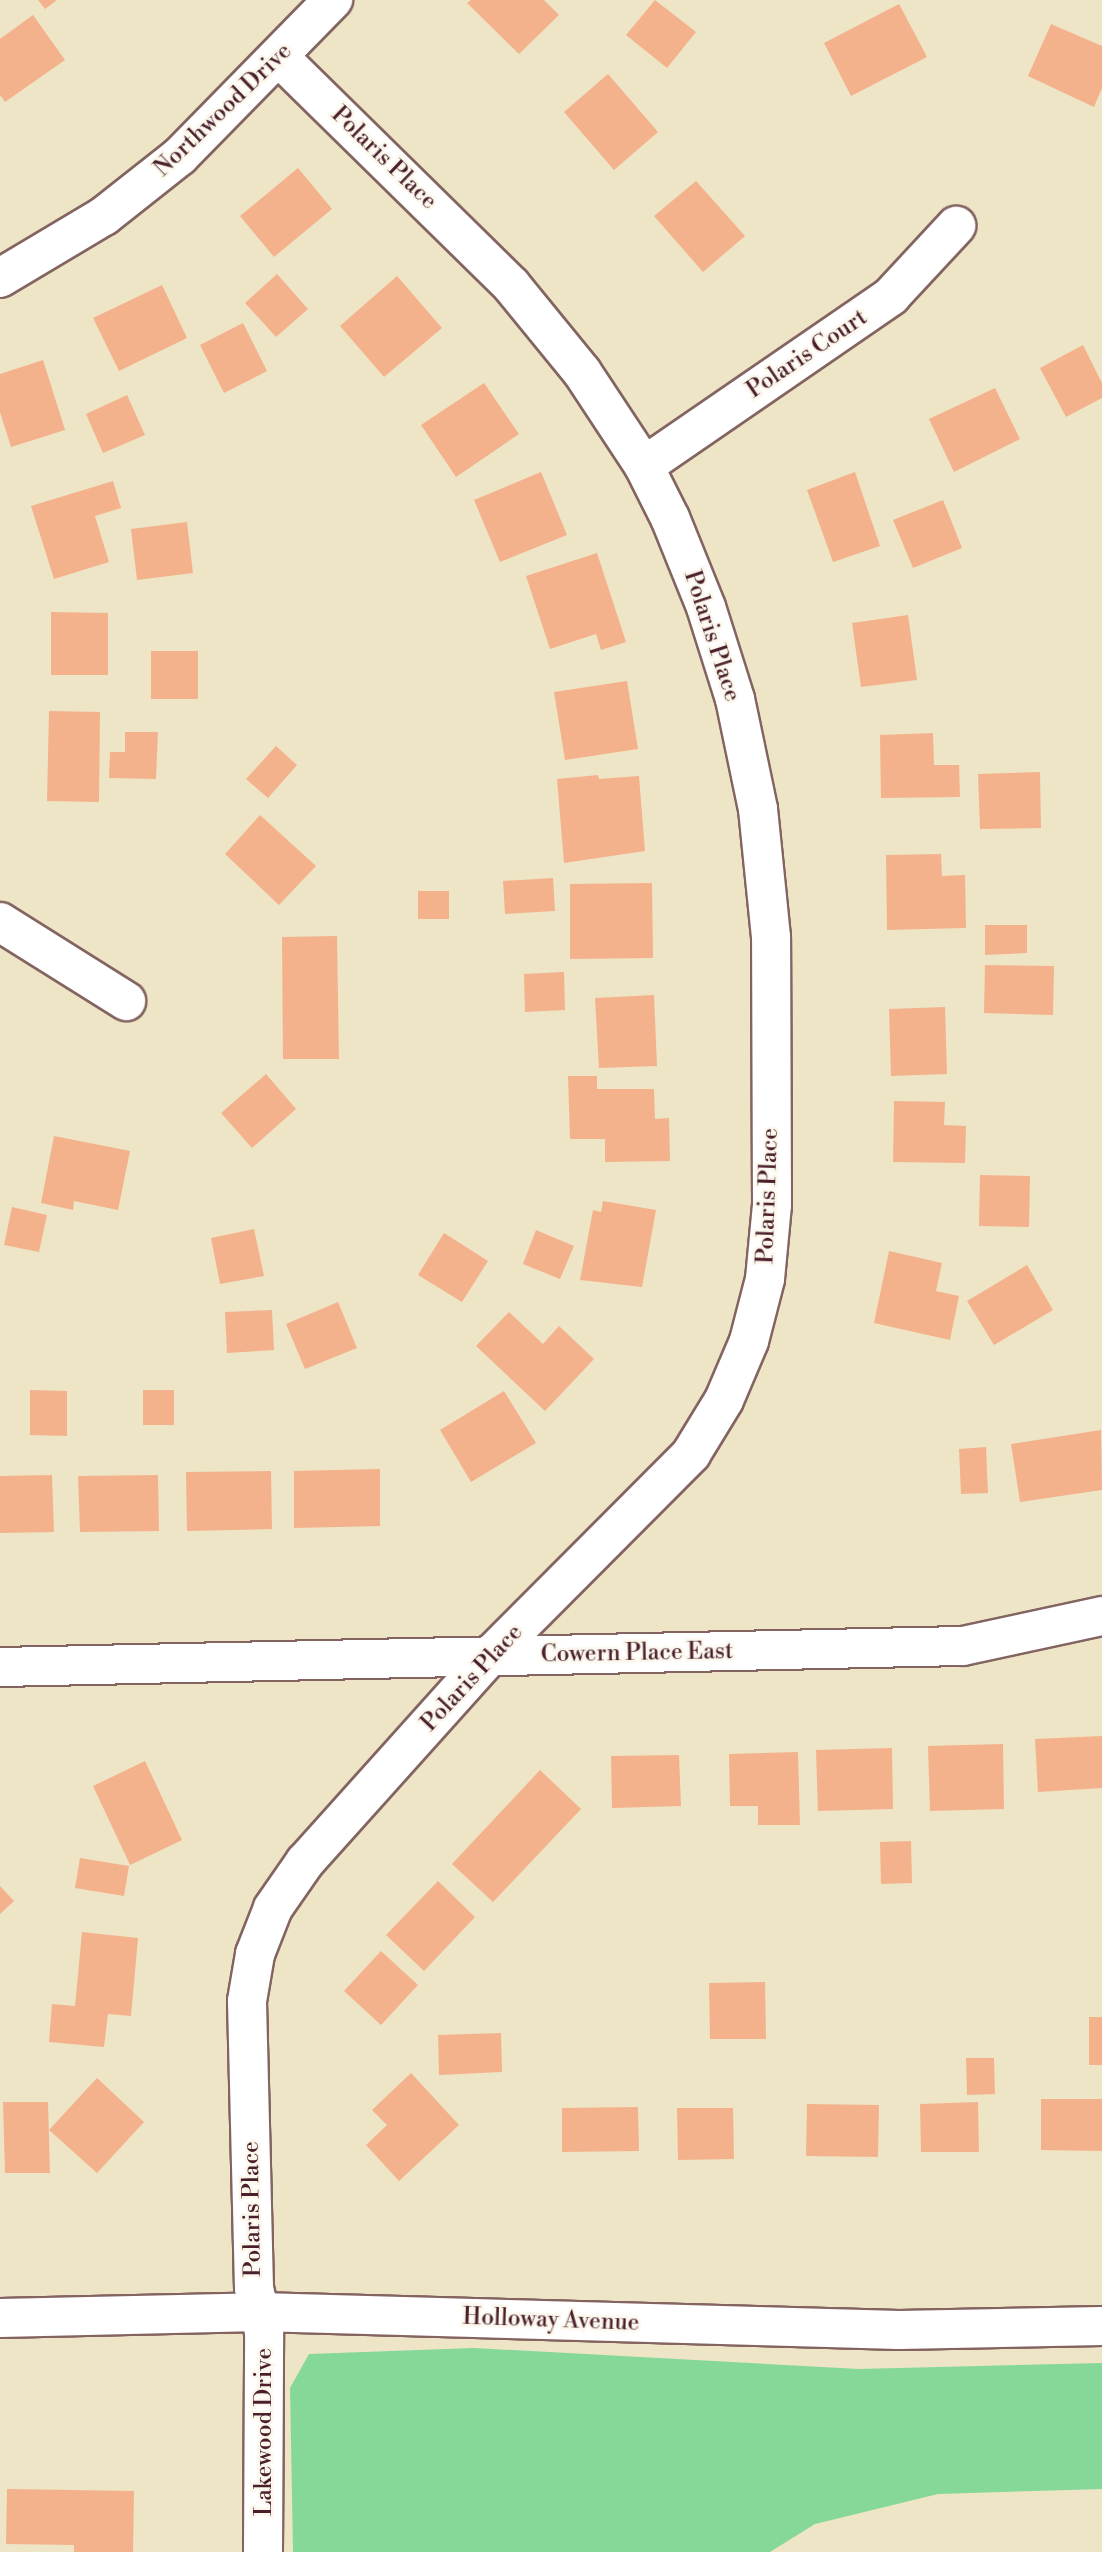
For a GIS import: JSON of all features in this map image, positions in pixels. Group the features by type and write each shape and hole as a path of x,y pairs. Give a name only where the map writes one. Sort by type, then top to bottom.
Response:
{"street":[{"name":"Northwood Drive","path":"0,278 104,216 180,156 332,0"},
{"name":"Polaris Place","path":"259,2312 254,2288 247,2001 255,1954 274,1908 305,1862 490,1656 691,1454 724,1399 749,1341 765,1279 772,1205 771,937 758,809 735,699 706,607 644,466 582,372 511,285 279,57"},
{"name":"Polaris Court","path":"644,466 891,296 956,226"},
{"path":"0,922 126,1002"},
{"name":"Cowern Place East","path":"0,1667 963,1646 1102,1616"},
{"name":"Holloway Avenue","path":"0,2318 259,2312 899,2330 1102,2326"},
{"name":"Lakewood Drive","path":"259,2312 264,2332 263,2552"}],"green space":[{"path":"474,2348 859,2369 1102,2363 1102,2489 938,2494 815,2524 770,2552 293,2552 290,2388 309,2354"}],"building":[{"path":"38,0 57,0 45,9"},
{"path":"471,0 544,0 559,15 519,54 467,3"},
{"path":"655,0 696,32 667,68 626,35"},
{"path":"899,4 927,57 851,96 824,43"},
{"path":"33,15 65,60 5,102 0,95 0,39"},
{"path":"1051,24 1102,46 1102,88 1094,107 1028,76"},
{"path":"608,74 658,132 614,170 564,112"},
{"path":"298,168 332,209 274,257 240,216"},
{"path":"696,181 745,236 703,272 654,216"},
{"path":"277,274 308,309 276,337 245,303"},
{"path":"397,276 442,328 384,377 340,326"},
{"path":"162,285 187,338 119,371 93,318"},
{"path":"243,323 267,371 224,393 200,345"},
{"path":"1083,345 1102,383 1102,398 1066,417 1040,368"},
{"path":"43,360 65,430 11,447 0,412 0,374"},
{"path":"484,383 519,434 456,477 421,425"},
{"path":"995,388 1020,439 954,472 929,419"},
{"path":"127,395 145,435 103,453 86,414"},
{"path":"541,472 567,535 500,562 474,500"},
{"path":"855,472 880,546 833,562 807,490"},
{"path":"113,481 121,508 95,516 109,562 54,579 31,506"},
{"path":"943,500 962,548 913,568 893,520"},
{"path":"187,522 193,573 137,580 131,529"},
{"path":"597,553 626,642 601,650 596,634 550,649 526,576"},
{"path":"51,612 108,613 108,675 51,675"},
{"path":"908,615 917,680 861,687 852,623"},
{"path":"151,651 198,651 198,699 151,699"},
{"path":"627,681 638,749 565,760 554,692"},
{"path":"49,711 100,712 99,802 47,801"},
{"path":"125,732 158,732 156,779 109,778 110,752 125,752"},
{"path":"933,733 934,765 959,765 960,797 881,798 880,735"},
{"path":"276,746 297,765 268,798 246,779"},
{"path":"1040,772 1041,828 980,829 978,774"},
{"path":"598,775 599,779 639,776 645,851 564,863 557,779"},
{"path":"260,815 316,866 279,905 225,854"},
{"path":"941,854 942,876 965,875 966,928 887,930 886,855"},
{"path":"553,878 555,911 505,914 503,881"},
{"path":"652,883 653,958 570,959 570,884"},
{"path":"418,891 449,891 449,919 418,919"},
{"path":"985,925 1027,925 1027,953 985,955"},
{"path":"337,936 339,1059 283,1059 282,937"},
{"path":"985,965 1054,966 1053,1015 984,1013"},
{"path":"564,972 565,1010 525,1012 524,974"},
{"path":"654,995 657,1066 599,1068 595,998"},
{"path":"945,1007 947,1074 891,1076 889,1009"},
{"path":"266,1074 296,1109 252,1148 221,1113"},
{"path":"568,1076 597,1076 597,1089 654,1089 655,1119 669,1118 670,1161 605,1162 605,1139 570,1139"},
{"path":"894,1101 945,1102 944,1125 966,1126 965,1163 893,1162"},
{"path":"54,1136 130,1151 118,1210 74,1201 73,1210 41,1203"},
{"path":"980,1175 1030,1176 1029,1227 979,1226"},
{"path":"603,1201 656,1210 642,1287 580,1280 593,1210 601,1212"},
{"path":"12,1207 47,1215 39,1252 4,1245"},
{"path":"254,1229 264,1276 220,1284 211,1238"},
{"path":"536,1230 574,1246 560,1279 523,1264"},
{"path":"444,1233 488,1261 462,1302 418,1275"},
{"path":"889,1251 942,1263 936,1291 959,1296 950,1340 874,1323"},
{"path":"1027,1265 1053,1310 994,1345 967,1301"},
{"path":"338,1302 357,1348 305,1369 286,1324"},
{"path":"272,1310 274,1350 227,1353 225,1312"},
{"path":"509,1312 543,1344 559,1326 594,1359 545,1411 476,1346"},
{"path":"30,1390 67,1391 67,1436 30,1435"},
{"path":"143,1390 174,1390 174,1425 143,1425"},
{"path":"504,1391 536,1443 471,1482 440,1430"},
{"path":"1101,1430 1102,1490 1020,1502 1011,1444"},
{"path":"986,1447 988,1493 961,1494 959,1449"},
{"path":"380,1469 380,1526 294,1528 294,1471"},
{"path":"271,1471 272,1529 187,1531 186,1472"},
{"path":"52,1475 54,1532 0,1533 0,1476"},
{"path":"158,1475 159,1531 80,1532 78,1476"},
{"path":"1102,1736 1102,1788 1038,1792 1035,1739"},
{"path":"1003,1744 1004,1809 930,1811 928,1746"},
{"path":"892,1748 893,1809 818,1811 816,1750"},
{"path":"798,1752 800,1825 758,1825 758,1806 730,1806 729,1754"},
{"path":"679,1755 681,1806 612,1808 611,1756"},
{"path":"145,1761 182,1840 130,1865 93,1786"},
{"path":"540,1770 581,1809 493,1902 452,1864"},
{"path":"911,1841 912,1883 881,1884 880,1842"},
{"path":"80,1858 129,1866 124,1896 75,1888"},
{"path":"438,1881 475,1917 424,1971 386,1935"},
{"path":"0,1886 14,1901 0,1914"},
{"path":"82,1932 138,1938 131,2016 108,2014 104,2047 49,2042 52,2004 75,2006"},
{"path":"381,1951 418,1985 381,2025 344,1991"},
{"path":"765,1982 766,2039 710,2039 709,1983"},
{"path":"1089,2017 1102,2017 1102,2065 1089,2065"},
{"path":"501,2033 502,2072 439,2075 438,2035"},
{"path":"966,2058 994,2058 995,2094 967,2095"},
{"path":"411,2073 459,2125 399,2181 366,2145 387,2125 372,2110"},
{"path":"97,2078 144,2122 97,2173 49,2130"},
{"path":"1041,2099 1102,2099 1102,2151 1041,2150"},
{"path":"3,2102 48,2102 50,2173 5,2173"},
{"path":"978,2102 979,2152 921,2152 920,2104"},
{"path":"807,2104 879,2105 878,2157 806,2156"},
{"path":"638,2107 639,2151 562,2152 562,2108"},
{"path":"677,2108 733,2108 734,2159 678,2160"},
{"path":"7,2489 134,2491 133,2552 74,2552 74,2545 6,2544"}]}
